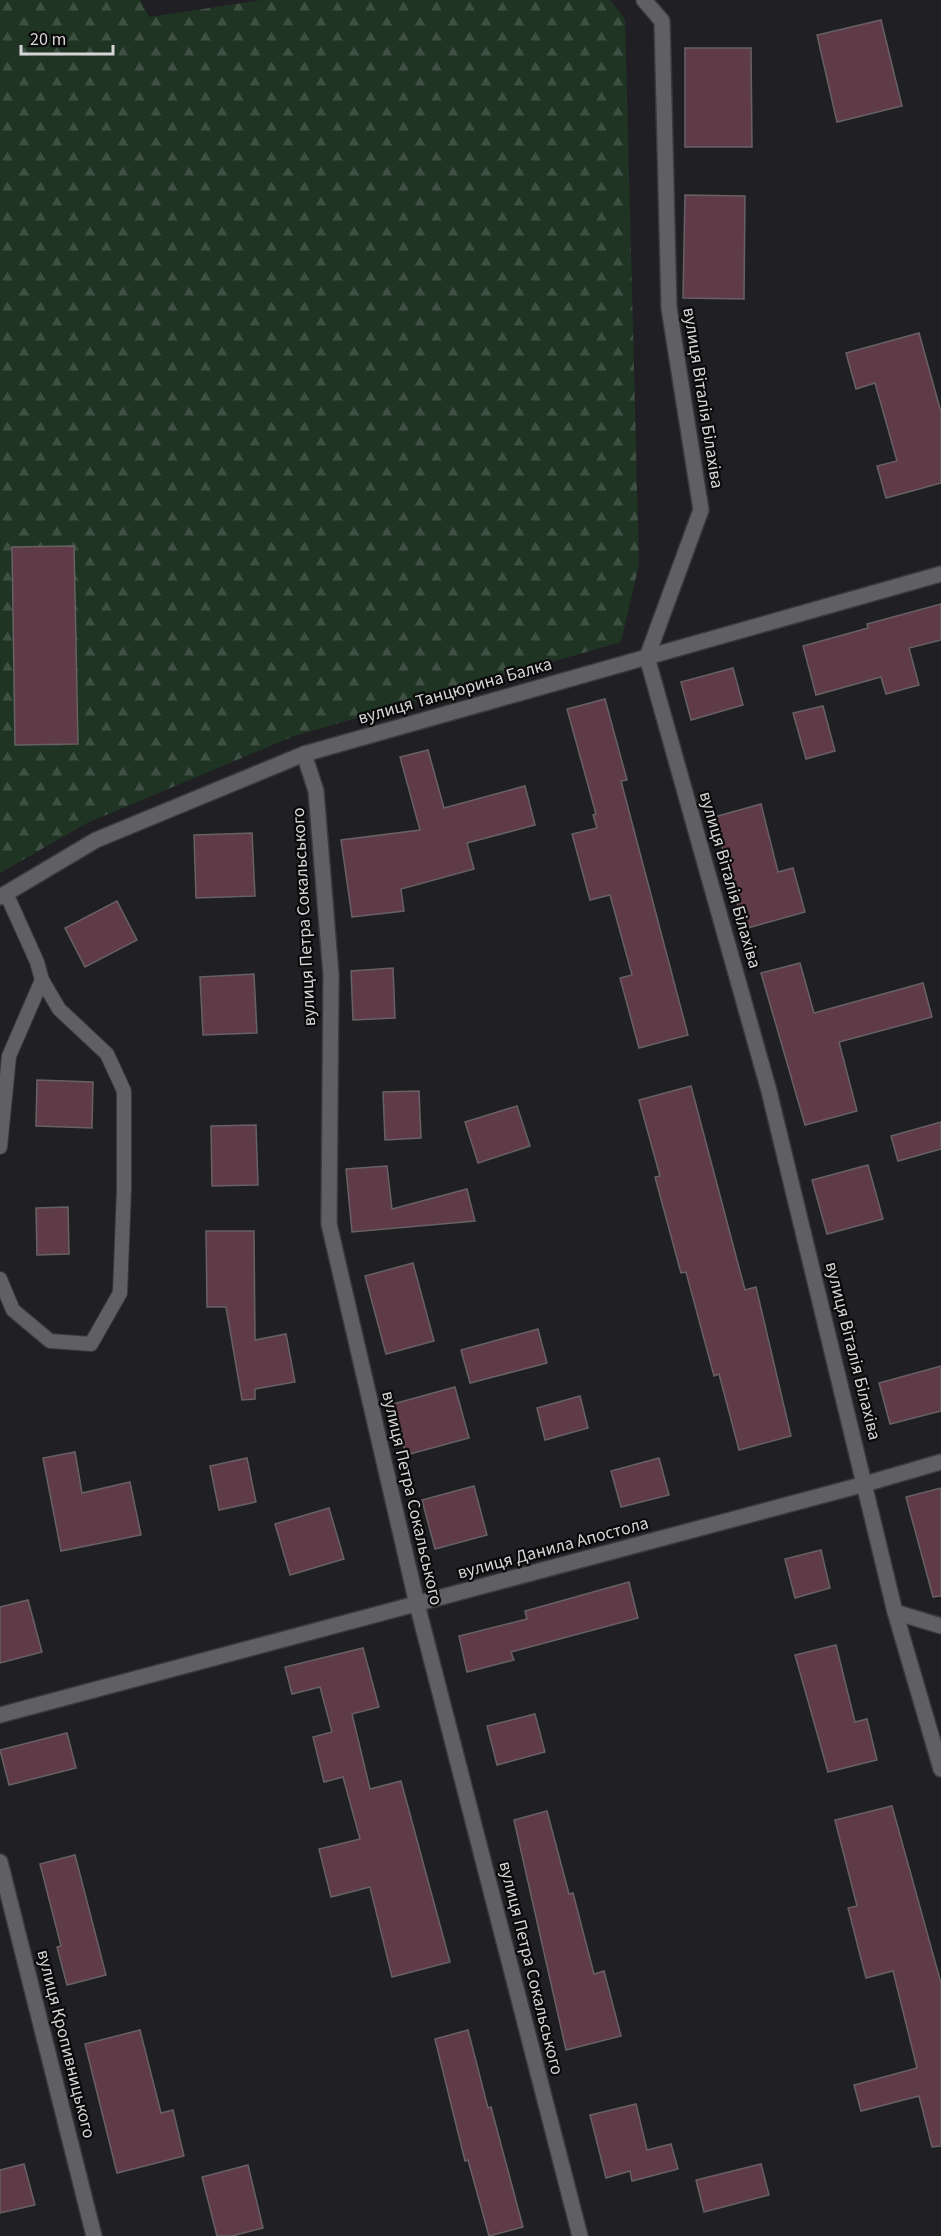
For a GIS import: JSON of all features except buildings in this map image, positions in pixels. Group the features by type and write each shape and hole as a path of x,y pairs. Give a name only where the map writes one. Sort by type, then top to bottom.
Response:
{"street":[{"name":"вулиця Віталія Білахіва","path":"644,0 662,21 669,308 701,510 647,657 769,1091 895,1612 941,1769"},
{"name":"вулиця Танцюрина Балка","path":"3,895 96,840 304,754 941,574"},
{"name":"вулиця Петра Сокальського","path":"304,754 316,791 331,975 329,1224 417,1604 580,2236"},
{"name":"вулиця Данила Апостола","path":"0,1715 941,1462"},
{"path":"895,1612 941,1626"},
{"name":"вулиця Кропивницького","path":"0,1862 94,2236"}],"lane":[{"path":"0,1279 13,1310 50,1341 91,1344 120,1293 124,1189 123,1091 107,1054 59,1009 42,980 37,962 3,895"},
{"path":"0,1147 9,1056 42,980"}],"green space":[{"path":"0,0 140,0 149,17 262,0 610,0 625,19 639,564 621,642 294,736 87,823 0,873"}]}
